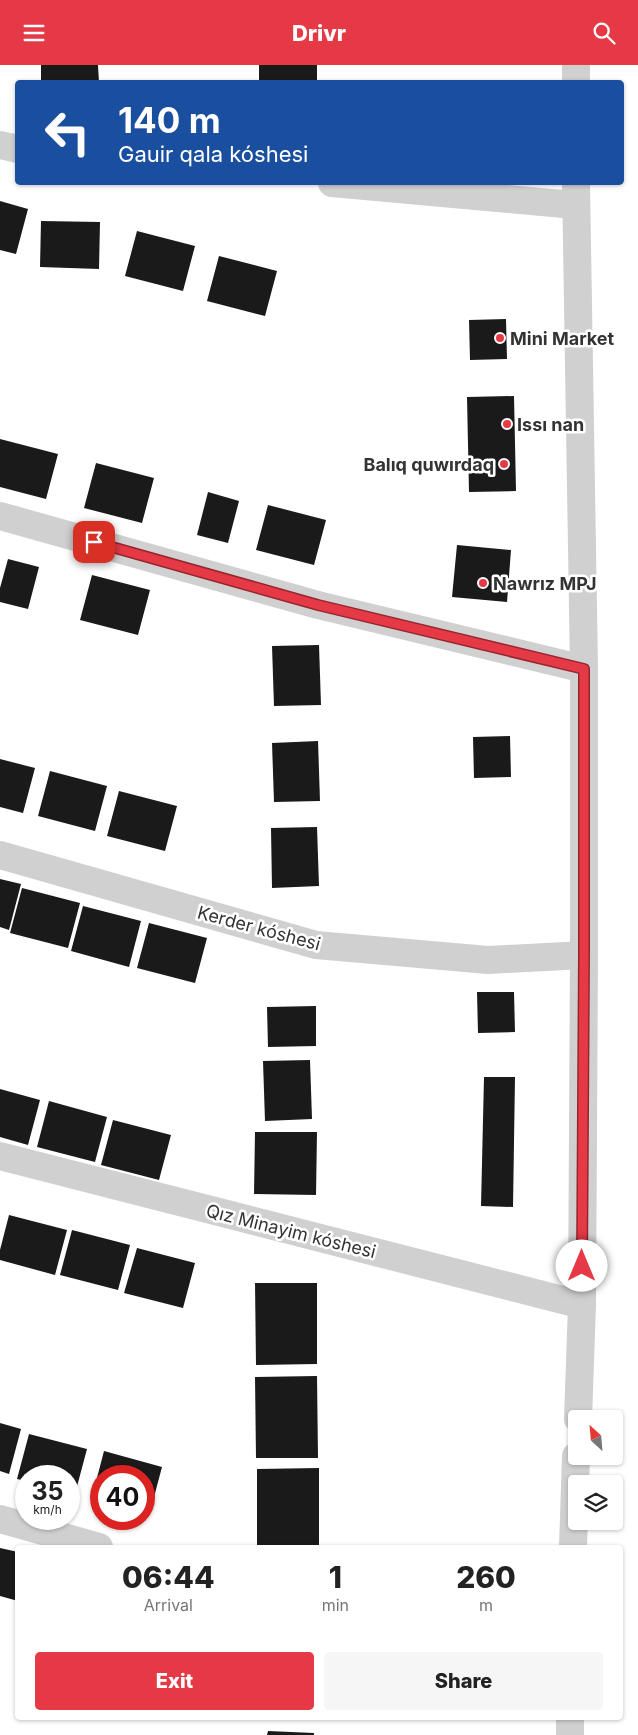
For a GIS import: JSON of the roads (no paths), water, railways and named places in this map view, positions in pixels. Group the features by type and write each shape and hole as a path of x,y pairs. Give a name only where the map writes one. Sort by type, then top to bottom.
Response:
{"street":[{"path":"576,65 576,80"},
{"path":"0,145 15,148"},
{"path":"376,185 576,194 584,669 582,1305 578,1410"},
{"path":"0,515 318,605 584,669"},
{"name":"Kerder kóshesi","path":"0,855 316,945 488,960 584,955"},
{"name":"Qız Minayim kóshesi","path":"0,1156 582,1305"},
{"path":"573,1545 576,1465"},
{"path":"0,1519 91,1545"},
{"path":"570,1720 570,1735"}],"place":[{"name":"Mini Market","path":"500,338"},
{"name":"Issı nan","path":"507,424"},
{"name":"Balıq quwırdaq","path":"504,464"},
{"name":"Nawrız MPJ","path":"483,583"}]}
